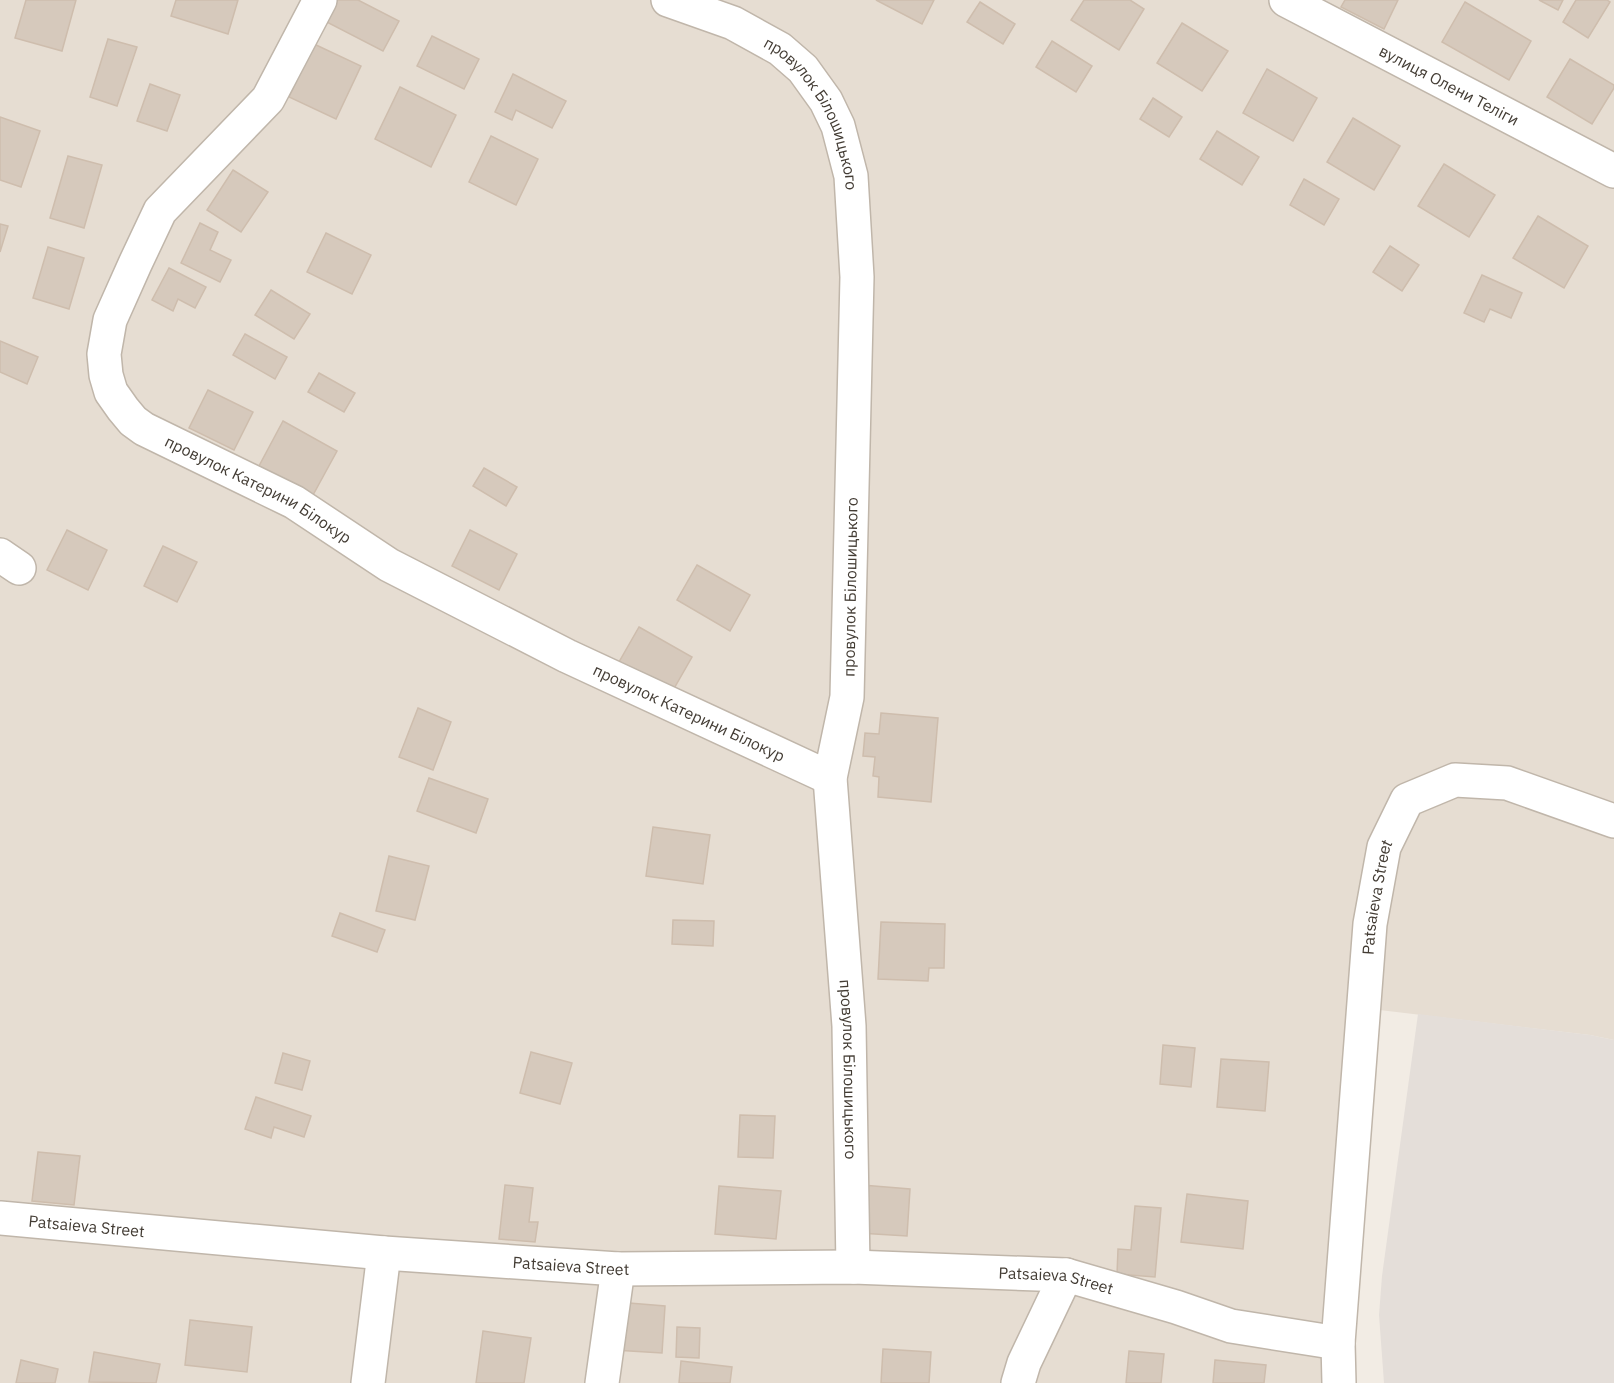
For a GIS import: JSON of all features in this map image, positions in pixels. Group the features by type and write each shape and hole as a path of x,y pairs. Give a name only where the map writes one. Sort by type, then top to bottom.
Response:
{"street":[{"name":"провулок Катерини Білокур","path":"320,0 268,99 160,211 110,321 104,354 106,375 111,392 123,409 144,429 294,502 388,565 567,657 830,778"},
{"name":"провулок Білошицького","path":"668,0 733,23 780,49 803,69 826,101 838,126 851,176 857,277 847,697 830,778 849,1026 853,1267"},
{"name":"вулиця Олени Теліги","path":"1286,0 1614,171"},
{"name":"Patsaieva Street","path":"0,1218 384,1253 618,1269 853,1267 1066,1275 1176,1307 1231,1326 1338,1343 1370,924 1384,847 1407,801 1455,780 1507,783 1614,821"},
{"path":"368,1383 384,1253"},
{"path":"602,1383 618,1269"},
{"path":"1018,1383 1024,1363 1066,1275"},
{"path":"1338,1343 1339,1383"}],"shaded area":[{"path":"0,0 1614,0 1614,1040 1590,1035 1371,1009 1339,1383 0,1383"},
{"path":"1418,1014 1590,1035 1614,1040 1614,1383 1384,1383 1379,1315 1382,1276"}],"building":[{"path":"26,0 76,0 62,51 15,38"},
{"path":"176,0 238,0 228,34 171,16"},
{"path":"323,0 358,0 399,21 383,51 315,16"},
{"path":"876,0 934,0 922,24"},
{"path":"1084,0 1130,0 1144,9 1119,50 1071,20"},
{"path":"1345,0 1398,0 1384,29 1341,7"},
{"path":"1539,0 1563,0 1558,10"},
{"path":"1576,0 1607,0 1610,2 1588,38 1563,22"},
{"path":"980,2 1015,24 1003,44 967,22"},
{"path":"1465,2 1531,41 1509,80 1442,42"},
{"path":"1182,23 1228,51 1202,91 1157,63"},
{"path":"432,36 479,59 464,89 417,66"},
{"path":"108,39 137,47 117,106 90,97"},
{"path":"1052,41 1092,66 1076,92 1036,67"},
{"path":"314,44 361,66 336,119 289,97"},
{"path":"1570,59 1614,85 1592,124 1547,97"},
{"path":"1267,69 1317,98 1293,141 1243,113"},
{"path":"513,74 566,101 552,128 516,110 512,120 495,112"},
{"path":"150,84 180,95 167,131 137,121"},
{"path":"400,87 456,115 431,167 375,139"},
{"path":"1153,98 1182,117 1169,137 1140,119"},
{"path":"0,117 40,131 21,187 0,180"},
{"path":"1353,118 1400,146 1374,190 1327,162"},
{"path":"1217,131 1259,157 1242,185 1200,159"},
{"path":"491,136 538,159 516,205 469,182"},
{"path":"68,156 102,165 84,228 50,218"},
{"path":"1444,164 1495,195 1469,237 1418,206"},
{"path":"233,170 268,192 241,232 207,210"},
{"path":"1304,179 1339,199 1324,225 1290,205"},
{"path":"1538,216 1588,246 1564,288 1513,258"},
{"path":"200,223 218,232 210,250 231,260 220,282 181,263"},
{"path":"0,224 8,226 0,252"},
{"path":"326,233 371,255 352,294 307,272"},
{"path":"1390,246 1419,265 1402,291 1373,272"},
{"path":"48,247 84,258 69,309 33,298"},
{"path":"169,268 206,287 195,308 178,299 173,311 152,300"},
{"path":"1482,275 1522,293 1511,318 1490,309 1484,322 1464,313"},
{"path":"271,290 310,314 294,339 255,315"},
{"path":"245,334 287,357 275,379 233,355"},
{"path":"0,341 38,357 27,384 0,372"},
{"path":"319,373 355,393 344,412 308,392"},
{"path":"208,390 253,412 234,450 189,428"},
{"path":"283,421 337,451 313,495 259,466"},
{"path":"484,468 517,487 506,506 473,486"},
{"path":"67,530 107,550 88,590 47,570"},
{"path":"470,530 517,554 499,590 452,566"},
{"path":"163,546 197,562 177,602 144,586"},
{"path":"697,565 750,595 730,631 677,600"},
{"path":"639,627 692,657 672,692 619,662"},
{"path":"418,708 451,722 433,770 399,757"},
{"path":"881,713 938,718 931,802 878,797 879,777 873,776 875,757 863,756 865,733 879,734"},
{"path":"429,778 488,799 476,833 417,811"},
{"path":"653,827 710,835 703,884 646,876"},
{"path":"389,856 429,866 415,920 376,911"},
{"path":"340,913 385,930 377,952 332,936"},
{"path":"673,920 714,921 713,946 672,944"},
{"path":"881,922 945,924 944,968 929,968 928,981 878,979"},
{"path":"1163,1045 1195,1048 1191,1087 1160,1084"},
{"path":"531,1052 572,1063 560,1104 520,1093"},
{"path":"283,1053 310,1061 302,1090 275,1083"},
{"path":"1221,1059 1269,1062 1265,1111 1217,1107"},
{"path":"256,1097 311,1116 304,1137 274,1127 271,1138 245,1129"},
{"path":"740,1115 775,1116 773,1158 738,1157"},
{"path":"38,1152 80,1156 74,1205 32,1201"},
{"path":"505,1185 533,1188 529,1222 538,1222 535,1242 499,1239"},
{"path":"862,1185 910,1189 907,1236 859,1233"},
{"path":"719,1186 781,1191 776,1239 715,1234"},
{"path":"1187,1194 1248,1201 1243,1249 1181,1242"},
{"path":"1135,1206 1161,1208 1155,1277 1117,1274 1118,1249 1131,1250"},
{"path":"617,1302 665,1306 662,1353 614,1350"},
{"path":"190,1320 252,1327 247,1372 185,1365"},
{"path":"677,1327 700,1328 699,1358 676,1357"},
{"path":"483,1331 531,1338 524,1383 476,1383"},
{"path":"883,1349 931,1352 929,1383 881,1383"},
{"path":"1129,1351 1164,1354 1161,1383 1126,1383"},
{"path":"94,1352 160,1364 156,1383 89,1382"},
{"path":"21,1360 58,1369 55,1383 16,1383"},
{"path":"1215,1360 1266,1365 1264,1383 1213,1383"},
{"path":"681,1361 732,1367 730,1383 679,1383"}]}
